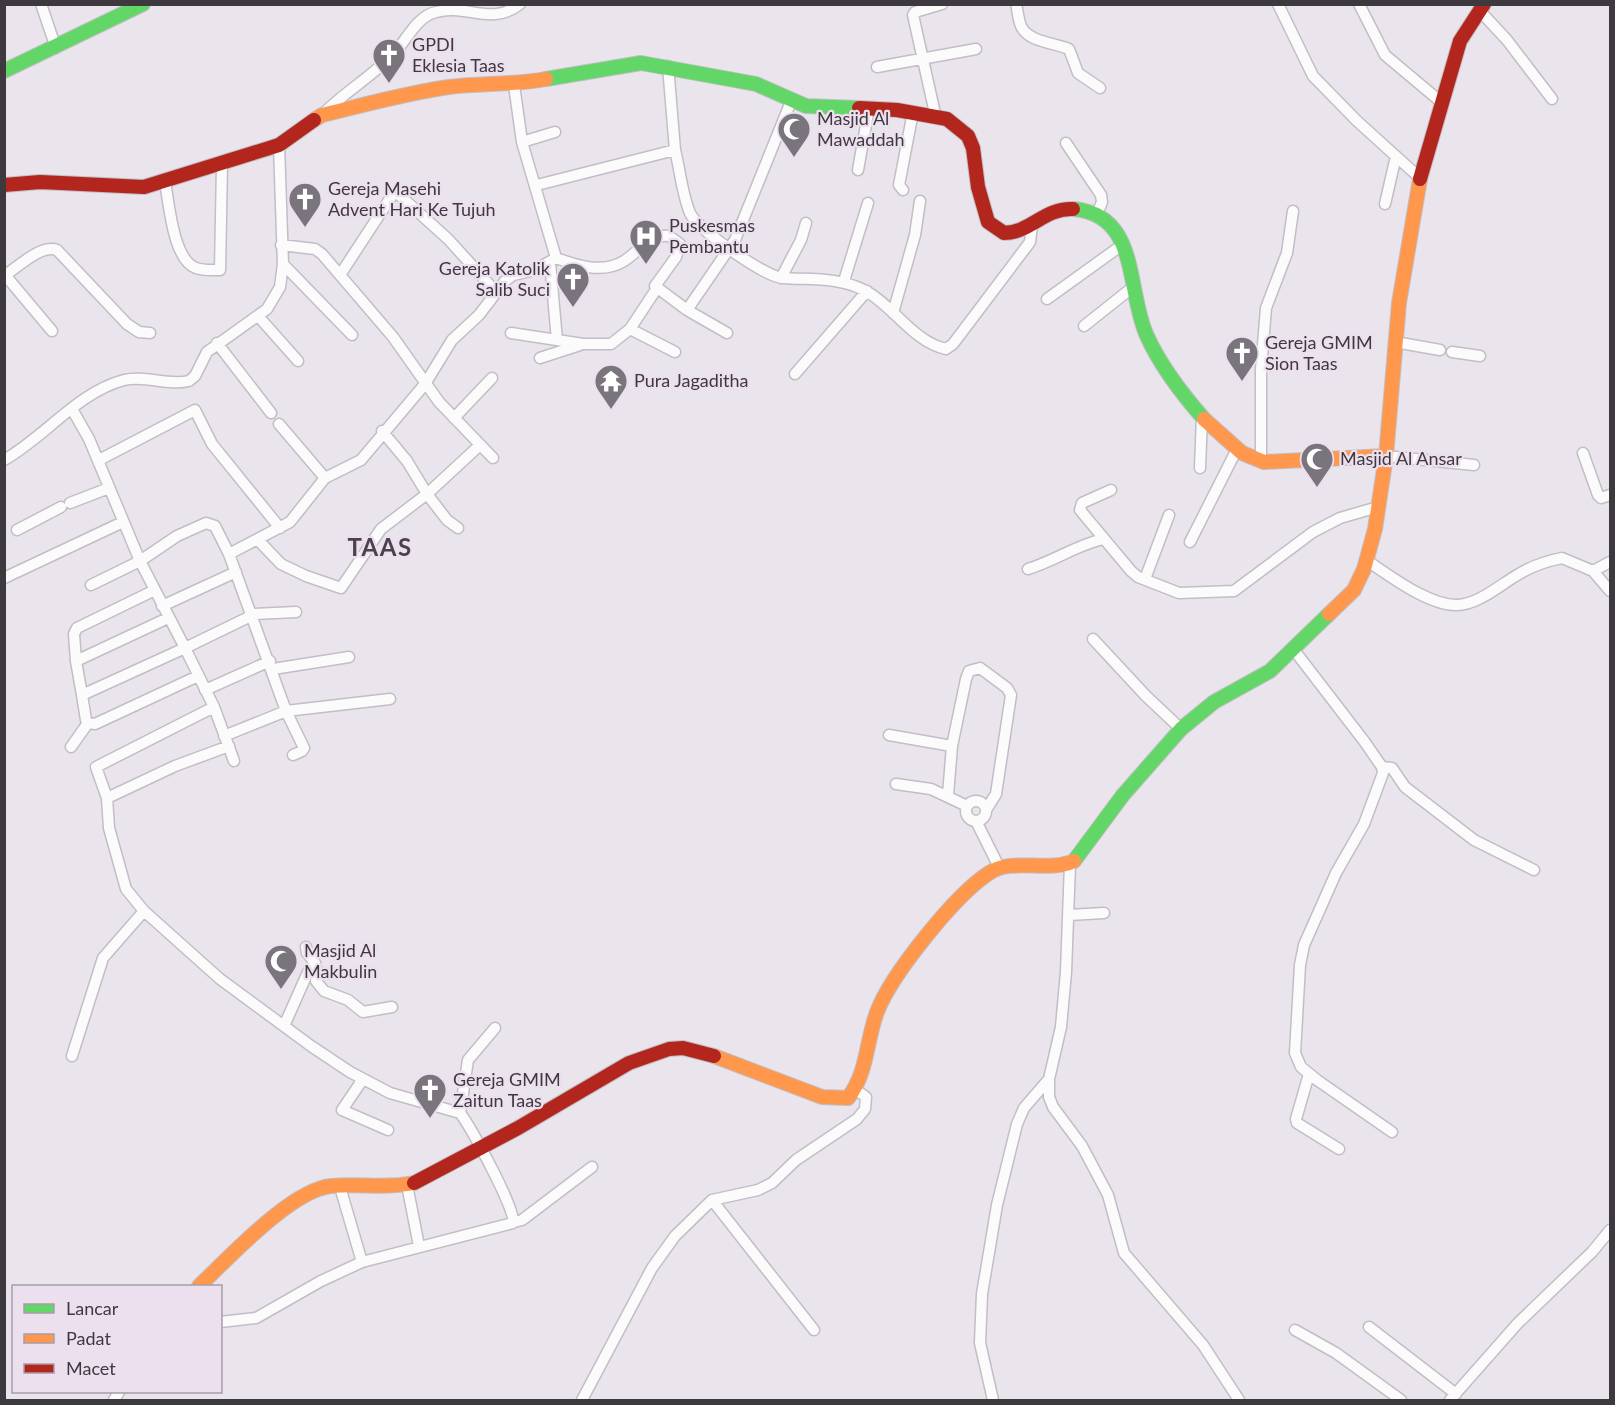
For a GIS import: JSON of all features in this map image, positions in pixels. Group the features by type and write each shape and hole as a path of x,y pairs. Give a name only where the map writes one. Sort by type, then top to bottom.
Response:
{"street":[{"path":"40,4 56,48"},
{"path":"4,71 56,48 143,4"},
{"path":"4,185 31,180 66,181 124,188 165,182 222,165 279,145 322,115 383,64 425,17 446,10 494,16 508,13 520,4"},
{"path":"933,115 934,109 913,15 915,12 942,4"},
{"path":"1016,4 1020,26 1025,32 1040,40 1069,49 1078,74 1100,88"},
{"path":"1278,4 1313,76 1357,122 1420,178"},
{"path":"1359,4 1385,55 1441,102"},
{"path":"1239,1401 1203,1345 1124,1252 1108,1195 1090,1160 1053,1107 1049,1094 1049,1079 1061,1028 1070,864 1136,780 1181,729 1214,702 1270,671 1354,590 1366,560 1378,507 1386,456 1395,342 1405,260 1420,178 1460,40 1482,7 1552,99"},
{"path":"877,67 976,49"},
{"path":"322,115 428,89 514,85 623,64 668,66 756,84 806,106 913,112 947,119 968,136 973,148 978,187 988,222 1004,233 1011,233 1032,225 1053,210 1080,210 1097,214 1110,223 1122,245 1139,317 1151,350 1176,388 1238,449 1261,462 1386,456 1474,465"},
{"path":"668,66 674,146 692,216 729,247 767,273 782,278 844,281 867,291 939,347 946,349 953,344 1030,242 1032,225"},
{"path":"514,85 522,142 536,182 553,260 557,340"},
{"path":"687,310 729,247 745,218 792,99"},
{"path":"858,170 869,108"},
{"path":"903,190 899,185 913,112"},
{"path":"522,142 555,132"},
{"path":"1066,143 1101,195 1102,202 1097,214"},
{"path":"4,460 33,442 72,409 104,388 127,380 189,381 195,376 207,352 267,309 280,287 284,264 281,245 279,145"},
{"path":"536,182 674,146"},
{"path":"1385,204 1396,156"},
{"path":"165,182 175,233 186,261 195,268 220,270 222,165"},
{"path":"340,275 395,193 451,243 497,293"},
{"path":"893,313 915,235 920,201"},
{"path":"844,281 868,203"},
{"path":"1261,462 1261,369 1266,308 1287,253 1293,211"},
{"path":"782,278 801,240 806,223"},
{"path":"229,554 280,528 300,513 325,478 356,464 424,384 452,340 479,315 513,275 535,270 553,260 590,268 608,267 623,261 659,237 669,236 676,240 680,247 674,261 657,282 657,288 630,329 611,344 583,344 511,333"},
{"path":"281,245 315,249 375,316 424,384 493,458"},
{"path":"1047,299 1122,245"},
{"path":"52,331 6,273 47,249 57,250 127,324 140,332 150,333"},
{"path":"284,264 352,335"},
{"path":"1083,326 1133,287"},
{"path":"657,288 687,310 728,333"},
{"path":"795,374 867,291"},
{"path":"258,316 298,361"},
{"path":"630,329 675,352"},
{"path":"1395,342 1440,350"},
{"path":"218,343 271,413"},
{"path":"540,357 583,344"},
{"path":"1452,352 1480,356"},
{"path":"454,418 492,378"},
{"path":"72,409 99,460 140,561 214,708 234,761"},
{"path":"99,460 195,410 220,454 280,528"},
{"path":"1200,468 1202,416"},
{"path":"279,424 325,478"},
{"path":"382,431 407,461 427,494 447,520 458,528"},
{"path":"258,540 277,561 286,567 341,588 381,529 427,494 480,445"},
{"path":"1190,542 1238,449"},
{"path":"1583,453 1598,495 1601,498 1611,495"},
{"path":"17,530 107,484"},
{"path":"1111,490 1079,507 1103,539 1138,576 1179,593 1234,591 1312,532 1340,518 1378,507"},
{"path":"1138,576 1169,515"},
{"path":"4,578 123,522"},
{"path":"91,585 140,561 183,533 210,522 215,526 229,554 253,615 286,711 304,748 303,751 293,755"},
{"path":"1028,569 1055,560 1084,544 1103,539"},
{"path":"1366,560 1422,595 1444,604 1458,606 1547,561 1562,558 1593,571 1611,591"},
{"path":"1593,571 1611,562"},
{"path":"162,606 236,572"},
{"path":"71,747 88,723 76,661 75,634 78,628 155,590"},
{"path":"82,695 253,615 296,612"},
{"path":"76,661 168,618"},
{"path":"1093,639 1146,696 1181,729"},
{"path":"1294,650 1382,767 1382,781 1364,824 1336,873 1304,945 1300,965 1295,1053 1297,1061 1309,1074 1392,1132"},
{"path":"205,690 271,665 349,657"},
{"path":"948,795 952,746 966,679 969,671 980,668 1007,688 1011,695 996,794 985,816 976,821"},
{"path":"88,723 95,724 198,676"},
{"path":"107,798 286,711 390,699"},
{"path":"214,708 99,764 96,771 107,798 109,828 129,894 144,911 220,979 284,1026 363,1079 390,1093 460,1113"},
{"path":"889,735 952,746"},
{"path":"1382,767 1392,768 1405,787 1474,840 1534,870"},
{"path":"896,784 931,789 948,795 967,806"},
{"path":"967,806 975,800 984,805 986,810"},
{"path":"967,806 967,816 976,821 999,867"},
{"path":"201,1285 284,1208 317,1189 407,1185 479,1149 629,1063 669,1049 683,1048 717,1056 831,1099 848,1098 856,1090 882,999 967,893 999,867 1028,869 1070,864"},
{"path":"72,1056 104,958 144,911"},
{"path":"1069,915 1104,913"},
{"path":"284,1026 315,961 307,953 306,947"},
{"path":"313,966 318,971 316,981 321,989 348,1000 363,1012 392,1008"},
{"path":"495,1028 468,1060 460,1113 501,1184 514,1222"},
{"path":"1309,1074 1296,1119 1297,1123 1339,1149"},
{"path":"363,1079 342,1110 388,1130"},
{"path":"993,1401 982,1359 980,1330 982,1294 998,1204 1017,1124 1024,1107 1049,1079"},
{"path":"582,1401 652,1268 675,1236 712,1200 765,1187 796,1160 844,1129 865,1109 866,1097 856,1090"},
{"path":"222,1322 256,1318 314,1285 362,1262 419,1246 491,1230 522,1220 592,1167"},
{"path":"407,1185 419,1246"},
{"path":"340,1187 362,1262"},
{"path":"712,1200 814,1330"},
{"path":"1369,1327 1453,1397 1518,1323 1592,1252 1611,1230"},
{"path":"1295,1330 1336,1353 1401,1401"}],"traffic: fast":[{"path":"4,71 143,4"},
{"path":"546,79 641,63 756,84 806,106 859,108"},
{"path":"1073,209 1095,214 1110,225 1120,240 1127,258 1147,336 1172,380 1204,419"},
{"path":"1074,861 1123,795 1181,729 1214,702 1270,671 1329,614"}],"traffic: slow":[{"path":"314,120 322,115 433,90 546,79"},
{"path":"1329,614 1354,590 1364,569 1375,529 1386,456 1399,303 1420,179"},
{"path":"1204,419 1242,453 1264,462 1386,456"},
{"path":"714,1056 822,1097 848,1098 859,1078 873,1023 884,996 925,937 959,899 998,868 1019,865 1053,866 1074,861"},
{"path":"200,1285 261,1227 298,1199 315,1190 331,1186 393,1186 414,1183"}],"traffic: jam":[{"path":"1420,179 1460,41 1484,4"},
{"path":"859,108 897,110 947,119 968,136 973,148 978,187 988,222 1004,233 1022,229 1054,212 1073,209"},
{"path":"4,185 40,182 144,187 279,145 314,120"},
{"path":"414,1183 518,1128 629,1063 669,1049 683,1048 714,1056"}],"place":[{"name":"GPDI Eklesia Taas","path":"389,84"},
{"name":"Masjid Al Mawaddah","path":"794,158"},
{"name":"Gereja Masehi Advent Hari Ke Tujuh","path":"305,228"},
{"name":"Puskesmas Pembantu","path":"646,265"},
{"name":"Gereja Katolik Salib Suci","path":"573,308"},
{"name":"Gereja GMIM Sion Taas","path":"1242,382"},
{"name":"Pura Jagaditha","path":"611,410"},
{"name":"Masjid Al Ansar","path":"1317,488"},
{"name":"Masjid Al Makbulin","path":"281,990"},
{"name":"Gereja GMIM Zaitun Taas","path":"430,1119"}],"district":[{"name":"TAAS","path":"380,548"}]}
